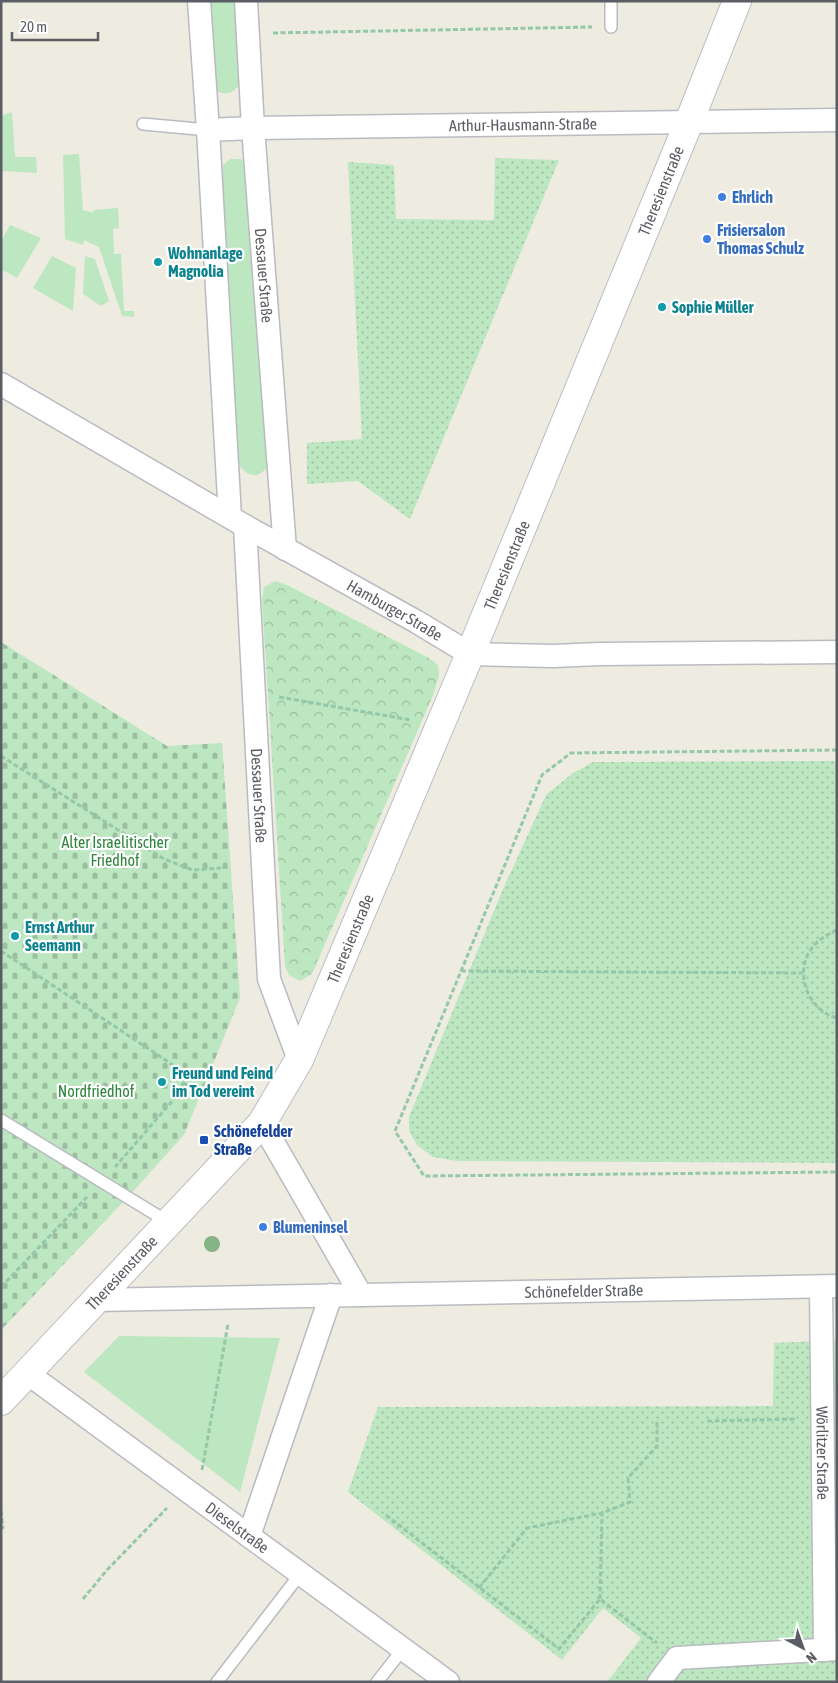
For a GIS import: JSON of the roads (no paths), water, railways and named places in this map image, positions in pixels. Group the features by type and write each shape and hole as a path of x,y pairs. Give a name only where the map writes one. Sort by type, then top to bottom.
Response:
{"main road":[{"name":"Theresienstraße","path":"1,1401 262,1123 299,1060 441,725 738,1"}],"street":[{"name":"Dessauer Straße","path":"199,1 237,521 253,692 269,979 299,1060"},
{"name":"Dessauer Straße","path":"246,1 285,549"},
{"name":"Arthur-Hausmann-Straße","path":"208,130 837,120"},
{"name":"Hamburger Straße","path":"1,384 470,654 553,656 837,652"},
{"path":"262,1123 361,1295"},
{"name":"Schönefelder Straße","path":"95,1300 829,1287"},
{"name":"Wörlitzer Straße","path":"829,1287 822,1419 831,1650"},
{"path":"249,1536 331,1296"},
{"name":"Dieselstraße","path":"27,1373 448,1682"},
{"path":"659,1682 677,1658 831,1650"}],"lane":[{"path":"610,1 611,27"},
{"path":"143,124 208,130"},
{"path":"1,1120 169,1223"},
{"path":"217,1682 301,1573"},
{"path":"377,1682 403,1649"}],"place":[{"name":"Ehrlich","path":"722,197"},
{"name":"Frisiersalon Thomas Schulz","path":"707,239"},
{"name":"Wohnanlage Magnolia","path":"158,262"},
{"name":"Sophie Müller","path":"662,307"},
{"name":"Ernst Arthur Seemann","path":"15,936"},
{"name":"Freund und Feind im Tod vereint","path":"162,1082"},
{"name":"Schönefelder Straße","path":"204,1140"},
{"name":"Blumeninsel","path":"263,1227"}],"park label":[{"name":"Alter Israelitischer Friedhof","path":"115,851"},
{"name":"Nordfriedhof","path":"96,1091"}]}
